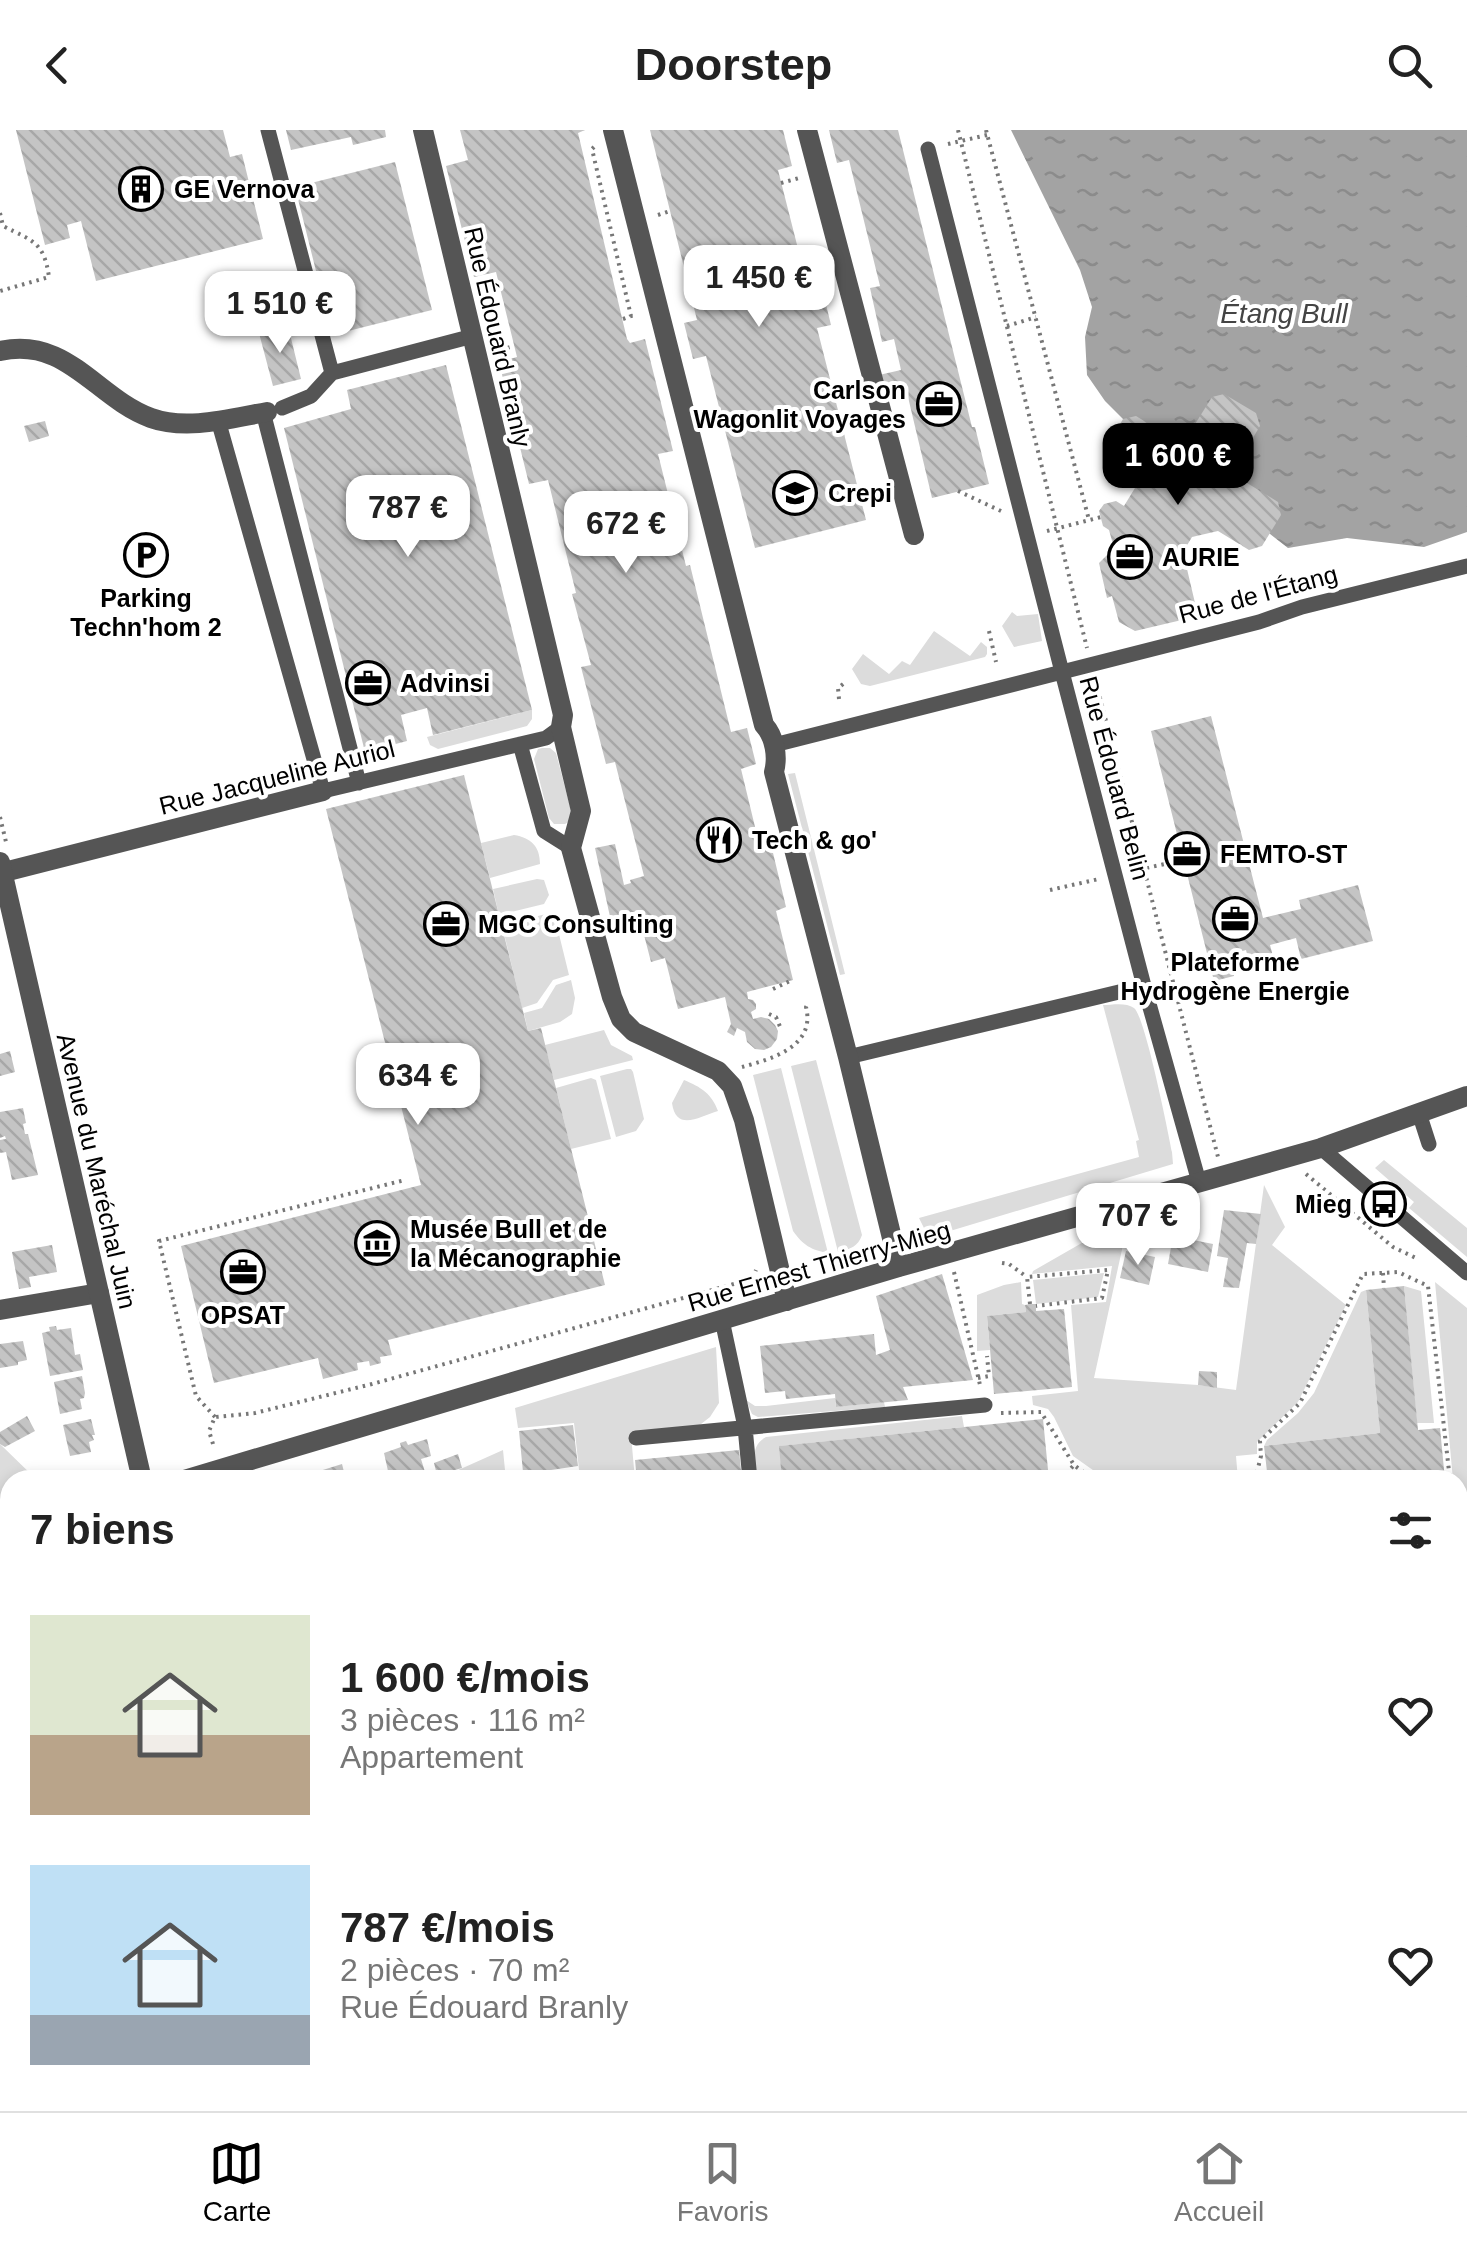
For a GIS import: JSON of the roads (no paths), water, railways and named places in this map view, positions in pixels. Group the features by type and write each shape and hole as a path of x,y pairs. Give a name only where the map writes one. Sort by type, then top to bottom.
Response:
{"street":[{"name":"Rue Édouard Branly","path":"423,130 563,715 561,727 582,812 571,848 612,997 622,1019 634,1032 718,1071 732,1086 744,1120 788,1300"},
{"path":"806,130 914,535"},
{"path":"606,135 764,725 774,744 774,772 899,1267"},
{"path":"0,351 26,348 55,355 123,404 152,418 176,423 271,410"},
{"name":"Rue Jacqueline Auriol","path":"1,869 323,791"},
{"name":"Avenue du Maréchal Juin","path":"1,869 140,1470"},
{"name":"Rue Ernest Thierry-Mieg","path":"218,1470 899,1267 1321,1148 1467,1096"},
{"path":"0,1310 99,1293"}],"lane":[{"path":"268,130 332,373"},
{"path":"928,150 1062,672"},
{"path":"359,783 271,410 311,396 332,373 474,336"},
{"path":"218,420 323,791"},
{"name":"Rue de l'Étang","path":"1062,672 1467,566"},
{"name":"Rue Édouard Belin","path":"774,744 1062,672 1200,1182"},
{"name":"Rue Jacqueline Auriol","path":"323,791 546,738 561,727"},
{"name":"Rue Édouard Branly","path":"520,744 544,831 571,848"},
{"path":"848,1058 1144,986"},
{"path":"1419,1113 1430,1144"},
{"path":"1321,1148 1467,1273"},
{"path":"722,1320 745,1426 749,1470"},
{"path":"636,1438 985,1405"}],"water":[{"name":"Étang Bull","path":"1011,130 1467,130 1467,532 1424,547 1347,538 1288,548 1123,419 1087,375 1085,337 1092,307 1080,270"}],"place":[{"name":"GE Vernova","path":"141,189"},
{"name":"Carlson Wagonlit Voyages","path":"939,404"},
{"name":"Crepi","path":"795,493"},
{"name":"Parking Techn'hom 2","path":"146,555"},
{"name":"AURIE","path":"1130,557"},
{"name":"Advinsi","path":"368,683"},
{"name":"Tech & go'","path":"719,840"},
{"name":"FEMTO-ST","path":"1187,854"},
{"name":"Plateforme Hydrogène Energie","path":"1235,919"},
{"name":"MGC Consulting","path":"446,924"},
{"name":"Mieg","path":"1384,1204"},
{"name":"Musée Bull et de la Mécanographie","path":"377,1243"},
{"name":"OPSAT","path":"243,1272"}]}
